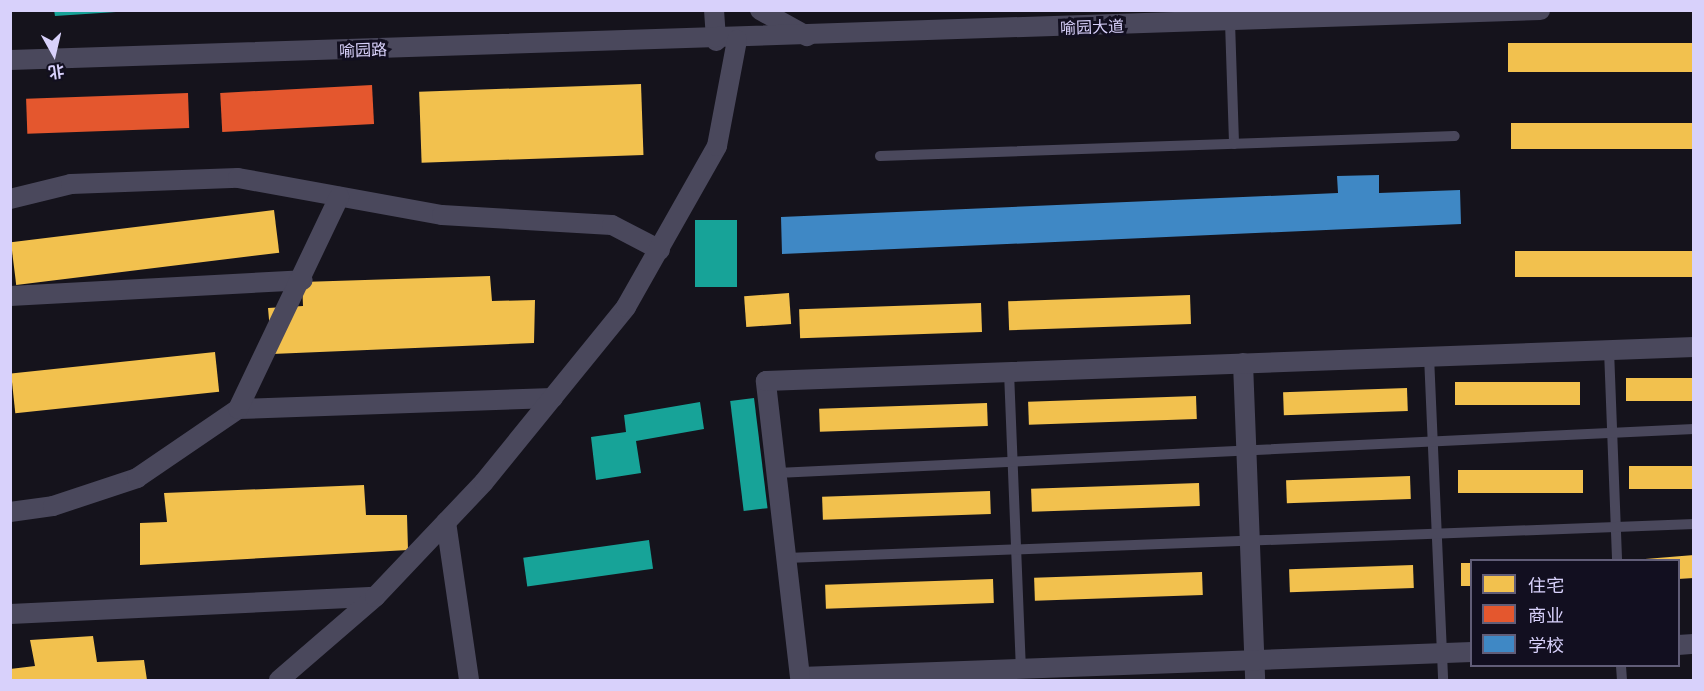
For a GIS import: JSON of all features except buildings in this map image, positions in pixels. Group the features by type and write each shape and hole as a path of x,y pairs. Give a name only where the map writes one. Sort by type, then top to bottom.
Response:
{"street":[{"path":"714,10 716,40"},
{"path":"760,10 809,37"},
{"name":"喻园大道","path":"716,40 1230,16 1540,10"},
{"name":"喻园路","path":"10,60 716,40"},
{"path":"279,681 375,597 446,522 554,398 626,307 717,146 737,40"},
{"path":"10,199 71,184 156,178 238,178 442,215 612,225 660,249"},
{"path":"10,512 53,506 137,478 238,409 303,280 339,197"},
{"path":"10,296 303,280"},
{"path":"1470,652 1254,660 1076,674 1021,669 928,677 800,677 766,381 1694,347"},
{"path":"1243,363 1255,681"},
{"path":"238,409 554,398"},
{"path":"446,522 470,681"},
{"path":"10,614 375,597"}],"lane":[{"path":"1230,16 1234,144"},
{"path":"880,156 1455,136"},
{"path":"1609,350 1617,559"},
{"path":"1429,356 1443,681"},
{"path":"1009,372 1021,669"},
{"path":"777,473 1694,429"},
{"path":"786,558 1694,524"}]}
